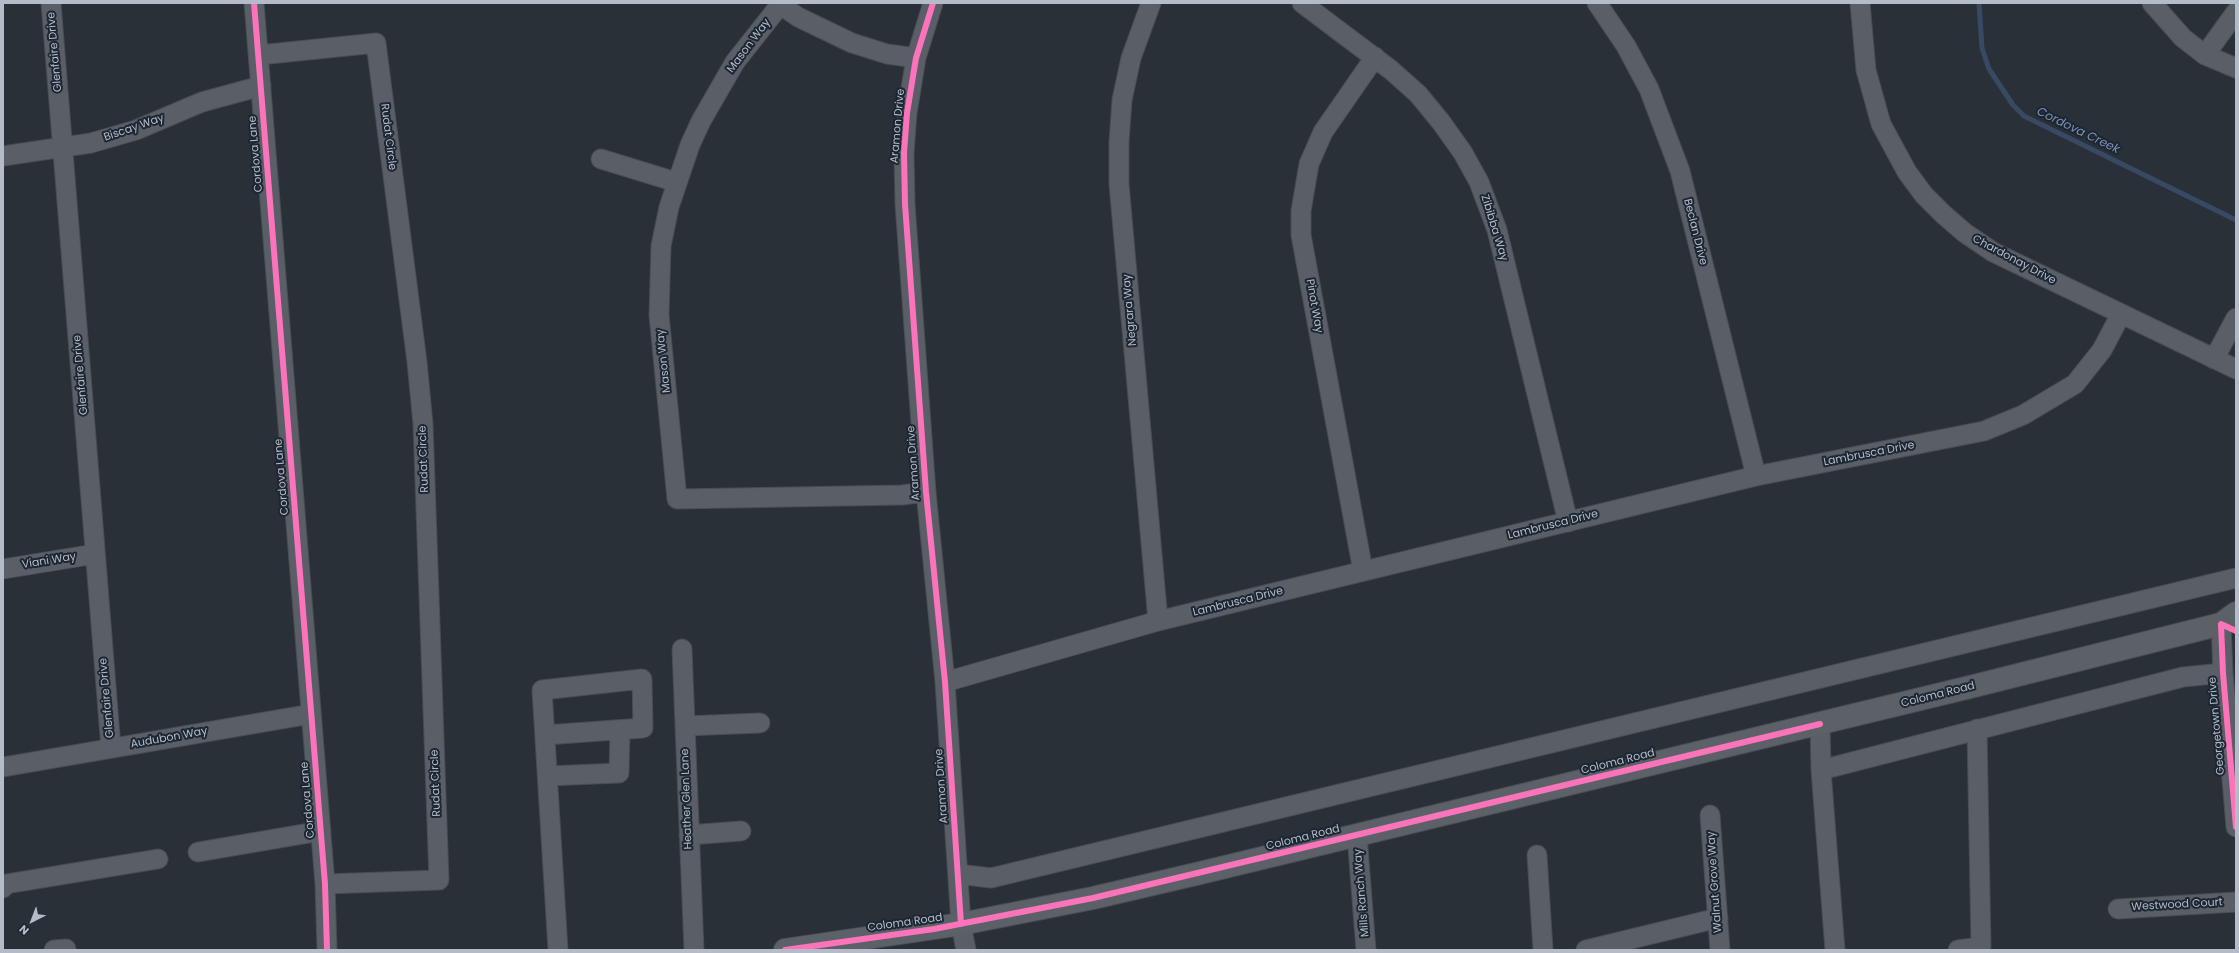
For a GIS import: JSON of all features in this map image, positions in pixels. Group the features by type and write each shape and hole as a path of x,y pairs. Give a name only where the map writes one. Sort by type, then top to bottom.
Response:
{"main road":[{"name":"Coloma Road","path":"785,950 961,924 1093,898 1820,724 2231,623"}],"street":[{"name":"Glenfaire Drive","path":"51,3 111,748"},
{"name":"Cordova Lane","path":"254,3 321,831 325,884 327,950"},
{"name":"Aramon Drive","path":"933,3 916,58 907,113 904,152 905,204 926,492 944,682 961,924 966,950"},
{"name":"Negrara Way","path":"1151,3 1131,58 1122,100 1119,142 1119,184 1158,621"},
{"name":"Zibibba Way","path":"1302,3 1375,57 1418,94 1441,122 1463,153 1486,198 1497,230 1568,522"},
{"name":"Beclan Drive","path":"1597,3 1626,46 1649,89 1680,171 1756,476"},
{"name":"Chardonay Drive","path":"1860,3 1866,70 1881,124 1907,172 1924,194 1965,233 1993,252 2236,369"},
{"path":"2152,3 2183,38 2205,55 2236,68"},
{"path":"779,4 823,31 852,44 887,54 916,58"},
{"name":"Mason Way","path":"779,4 735,62 701,121 676,182 661,246 659,315 677,499 902,495 926,492"},
{"path":"2205,55 2236,12"},
{"name":"Rudat Circle","path":"259,55 376,44 417,362 423,424 440,880 325,884"},
{"name":"Pinot Way","path":"1363,571 1301,235 1300,211 1309,164 1323,132 1375,57"},
{"name":"Biscay Way","path":"3,156 91,143 136,130 202,102 261,86"},
{"path":"601,159 676,182"},
{"name":"Lambrusca Drive","path":"944,682 1158,621 1756,476 1984,431 2023,415 2075,384 2102,350 2121,314"},
{"path":"2214,359 2236,318"},
{"name":"Viani Way","path":"3,569 96,554"},
{"path":"958,874 991,878 2236,578"},
{"name":"Georgetown Drive","path":"2231,623 2223,673 2236,827"},
{"name":"Heather Glen Lane","path":"682,649 694,950"},
{"path":"1821,770 2183,677 2223,673"},
{"path":"545,736 643,728 642,679 542,690 558,950"},
{"name":"Audubon Way","path":"3,766 311,714"},
{"path":"685,726 760,723"},
{"path":"1820,724 1821,770 1835,950"},
{"path":"1958,950 1981,947 1977,729"},
{"path":"548,776 619,773 620,730"},
{"name":"Walnut Grove Way","path":"1710,815 1720,950"},
{"path":"198,852 321,831"},
{"path":"689,835 741,831"},
{"name":"Mills Ranch Way","path":"1357,835 1366,950"},
{"path":"1537,856 1543,950"},
{"path":"3,888 6,884 158,859"},
{"name":"Westwood Court","path":"2118,909 2236,902"},
{"path":"1586,950 1718,918"}],"waterway":[{"name":"Cordova Creek","path":"1979,3 1982,48 1989,69 2013,105 2024,116 2236,220"}],"cycle path":[{"path":"254,3 325,884 327,950"},
{"path":"933,3 916,58 907,113 904,153 905,204 926,492 945,682 961,924"},
{"path":"2236,631 2221,624 2223,673 2236,827"},
{"path":"785,950 934,929 1093,898 1820,724"}]}
